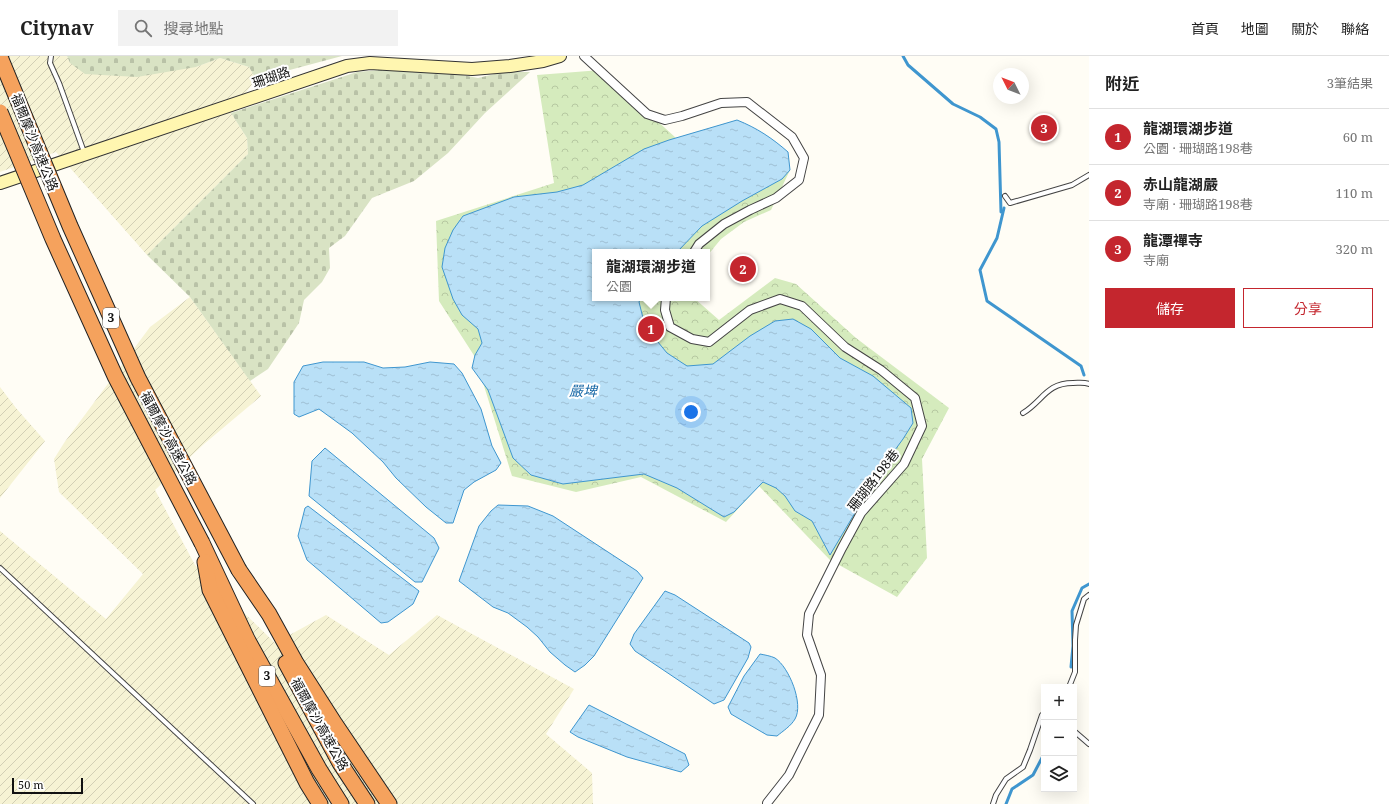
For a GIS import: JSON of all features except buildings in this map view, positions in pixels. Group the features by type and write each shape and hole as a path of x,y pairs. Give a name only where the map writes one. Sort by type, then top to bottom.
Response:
{"highway":[{"name":"福爾摩沙高速公路","path":"0,56 70,226 138,378 239,570 275,643 340,762 367,804"},
{"name":"福爾摩沙高速公路","path":"0,112 52,239 115,376 202,543 247,639 319,769 341,804"},
{"path":"202,543 210,590 307,783 320,804"},
{"path":"239,570 269,614 296,663 335,724 389,804"}],"street":[{"name":"珊瑚路","path":"0,183 347,66 370,63 448,68 480,68 500,67 560,56"},
{"path":"584,56 647,114 665,120 682,116 721,102 747,102 792,136 804,158 799,180 776,198 724,224 699,244 696,249"},
{"name":"珊瑚路198巷","path":"666,301 665,310 670,327 692,339 709,342 750,310 780,299 802,306 844,347 881,370 915,398 922,426 904,464 861,513 809,614 807,635 821,675 819,715 789,775 767,802 768,804"}],"lane":[{"path":"51,56 50,63 59,83 84,155"},
{"path":"1005,196 1010,203 1072,185 1089,175"},
{"path":"1023,412 1032,408 1047,391 1053,387 1068,383 1089,384"},
{"path":"0,568 253,804"},
{"path":"1071,684 1075,672 1076,625 1084,599 1089,595"},
{"path":"993,804 996,794 1006,779 1023,767 1041,718"},
{"path":"1077,734 1089,744"}],"shaded area":[{"path":"0,56 67,56 70,63 196,67 220,58 249,67 256,79 231,113 247,138 248,154 147,255 56,152 0,172"},
{"path":"190,297 261,396 204,444 155,490 195,565 275,643 326,615 389,655 437,615 574,689 546,734 592,773 593,804 0,804 0,531 106,619 143,574 59,492 54,459 64,443 150,327"},
{"path":"0,387 45,441 0,498"}],"green space":[{"path":"67,56 342,56 256,79 249,67 220,58 196,67 137,77 85,74 70,63"},
{"path":"390,69 446,72 478,78 503,72 530,72 485,113 448,153 414,181 372,198 345,236 329,248 330,268 322,282 304,300 299,323 268,369 250,381 190,297 147,255 248,154 247,138 231,113 357,72"},
{"name":"嚴埤","path":"601,70 676,138 737,120 790,170 771,210 744,222 721,239 710,252 710,249 592,249 592,301 697,301 719,320 775,278 796,284 856,338 949,408 922,459 927,558 897,597 830,560 759,486 726,522 641,477 576,492 512,476 475,357 439,301 436,221 554,183 537,75"}],"water":[{"name":"嚴埤","path":"737,120 764,134 788,152 790,170 782,179 742,201 702,226 680,249 592,249 592,301 640,301 643,318 653,336 667,353 687,366 713,364 750,336 775,321 793,319 811,329 840,358 873,376 911,408 913,423 881,469 830,555 812,521 795,511 785,496 776,488 763,482 734,512 724,517 677,488 644,474 563,484 531,475 513,458 488,390 472,368 475,355 482,343 478,329 462,315 453,299 442,267 445,248 453,230 463,216 514,197 557,192 583,185 644,149"},
{"path":"323,362 364,362 383,368 405,367 430,362 454,364 462,373 481,409 492,446 501,463 496,470 474,482 464,490 453,523 446,523 426,507 396,478 383,462 352,433 319,409 299,417 294,414 294,382 303,366"},
{"path":"325,448 434,538 439,548 422,582 415,582 309,496 312,461"},
{"path":"498,505 528,506 553,516 637,571 643,578 594,656 575,672 550,652 538,637 527,627 508,613 493,607 459,581 479,526"},
{"path":"308,506 419,591 413,604 388,622 381,623 307,560 298,536 305,508"},
{"path":"665,591 675,595 749,643 751,647 748,658 724,700 714,704 635,651 630,644 634,634"},
{"path":"760,654 775,658 785,669 794,686 798,704 795,719 777,736 767,735 731,714 728,707 744,676"},
{"path":"589,705 685,754 689,765 681,772 627,757 578,737 570,732"}],"waterway":[{"path":"903,56 908,65 953,104 980,117 996,129 999,142 1001,212"},
{"path":"1004,208 997,238 980,270 987,301 1081,366 1084,375"},
{"path":"1071,667 1073,646 1072,611 1082,588 1089,584"},
{"path":"1006,804 1012,789 1033,775 1043,756"}],"place":[{"name":"龍潭禪寺","path":"1044,128"},
{"name":"赤山龍湖嚴","path":"743,269"},
{"name":"龍湖環湖步道","path":"651,329"}]}
